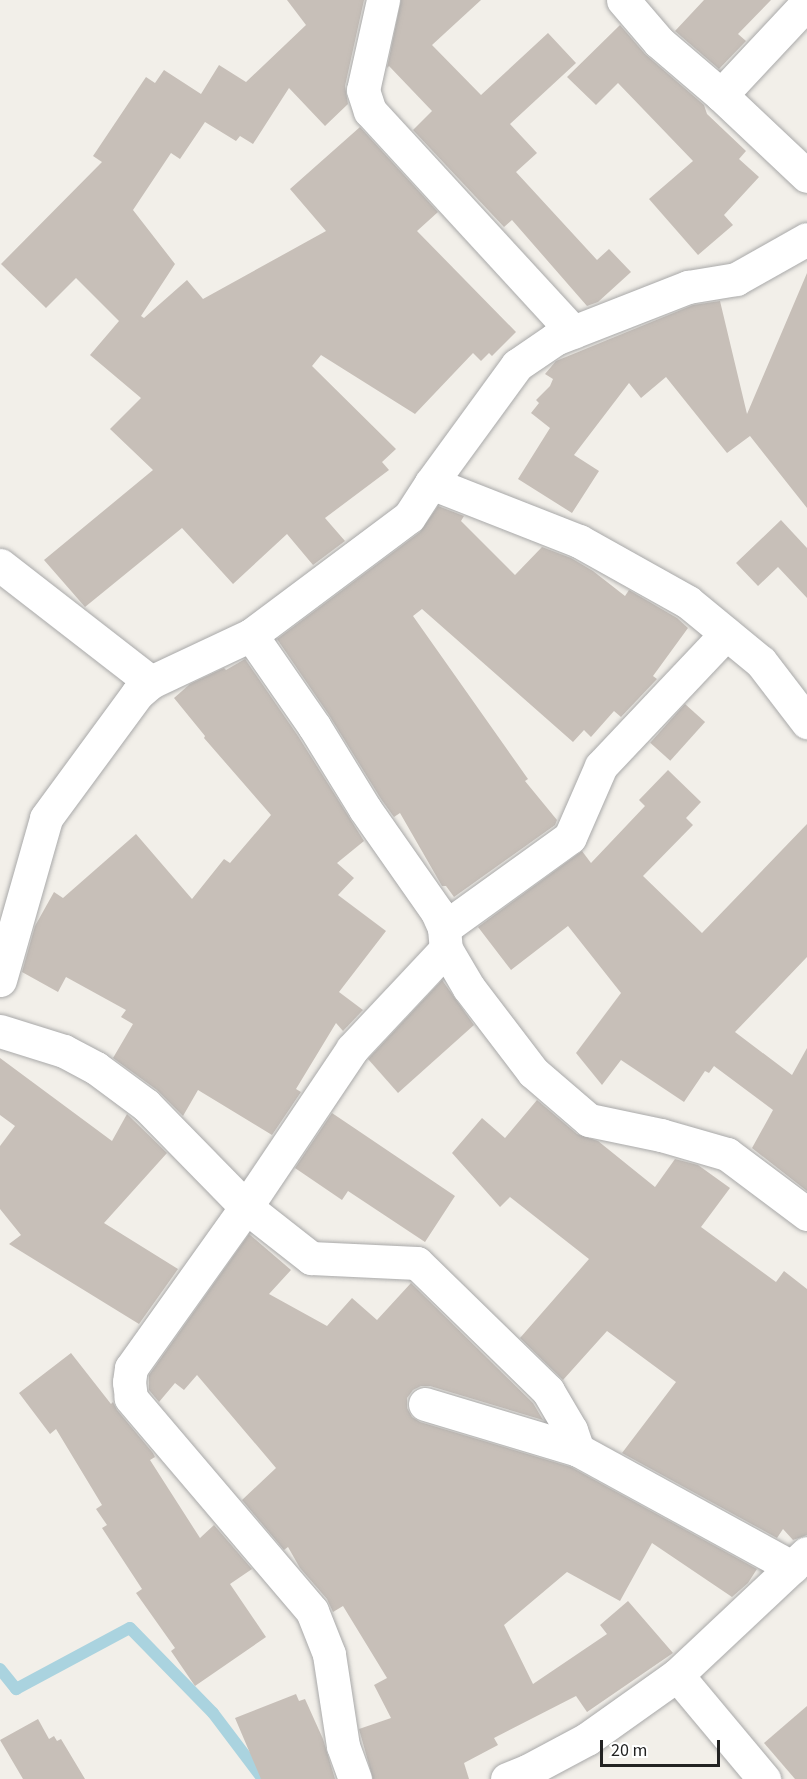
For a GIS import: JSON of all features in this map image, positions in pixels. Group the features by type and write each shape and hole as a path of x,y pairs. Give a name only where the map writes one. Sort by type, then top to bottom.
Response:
{"street":[{"path":"383,0 363,90 370,111 573,332"},
{"path":"623,0 659,42 721,95 807,176"},
{"path":"721,95 807,3"},
{"path":"0,980 45,818 137,694 151,682 251,635 409,517 517,365 555,339 688,287 736,279 807,239"},
{"path":"431,483 579,541 688,602 761,662 807,722"},
{"path":"0,565 151,682"},
{"path":"355,1779 343,1746 329,1654 312,1611 131,1398 129,1382 131,1368 246,1207 352,1049 445,939 570,837 601,766 726,634"},
{"path":"251,635 314,726 365,809 437,912 445,939 470,988 533,1072 589,1120 661,1135 727,1154 807,1214"},
{"path":"0,1030 64,1051 96,1068 146,1105 246,1207 311,1258 417,1263 548,1391 571,1430 578,1449"},
{"path":"425,1404 578,1449 799,1560 677,1675 587,1739 507,1779"},
{"path":"677,1675 764,1779"}],"building":[{"path":"287,0 364,0 345,86 348,104 325,126 289,88 253,144 240,136 236,141 205,122 180,159 171,153 133,210 175,264 141,316 144,318 187,280 203,299 326,231 290,189 360,127 438,212 417,231 516,332 492,356 489,353 481,361 473,353 415,414 321,355 312,366 396,449 382,462 389,470 325,518 345,541 313,565 287,534 233,584 182,528 85,607 44,560 153,470 110,429 141,398 90,355 119,321 76,278 46,308 1,264 102,162 93,156 146,77 155,83 164,70 201,94 219,65 246,82 306,25"},
{"path":"401,0 481,0 432,45 481,95 548,33 576,63 510,124 537,153 516,172 597,260 609,249 631,272 598,302 587,306 512,220 504,227 413,130 432,111 389,66 387,68"},
{"path":"704,0 771,0 738,34 746,41 719,69 675,31"},
{"path":"620,25 645,54 704,105 707,114 746,151 739,159 759,177 724,215 733,225 698,255 649,199 693,161 618,83 596,105 567,77"},
{"path":"807,273 807,508 750,436 727,453 666,377 641,398 629,383 574,455 599,471 572,513 518,479 550,428 531,413 539,403 536,400 550,386 553,379 545,374 556,361 693,305 720,301 747,414"},
{"path":"438,506 464,516 461,521 515,575 542,547 571,558 593,571 625,596 629,590 677,618 688,628 653,676 657,679 621,717 614,711 591,737 584,730 573,742 422,609 413,616 528,779 525,781 557,820 555,825 454,897 446,886 442,886 400,813 394,817 381,799 329,715 277,639 420,532"},
{"path":"781,520 807,548 807,598 778,567 758,586 736,563"},
{"path":"245,659 298,736 364,841 337,863 354,878 338,895 386,931 339,992 363,1010 343,1031 336,1023 296,1089 301,1092 272,1135 198,1090 183,1116 157,1090 113,1058 133,1024 121,1017 126,1010 66,977 58,992 22,972 35,926 54,892 63,898 136,834 192,899 224,859 230,863 271,815 204,738 205,736 174,698 190,684 224,668 226,670"},
{"path":"685,704 705,722 670,761 650,743"},
{"path":"668,770 701,802 686,818 693,825 643,876 702,933 807,824 807,957 735,1032 792,1075 807,1048 807,1191 752,1148 773,1110 714,1066 709,1073 705,1071 684,1102 621,1060 602,1085 576,1053 621,993 568,926 511,970 478,927 582,851 591,863 645,806 639,800"},
{"path":"442,980 474,1025 398,1093 368,1059"},
{"path":"0,1058 112,1141 127,1114 167,1153 104,1223 178,1269 139,1324 9,1244 21,1235 0,1209 0,1146 15,1126 0,1115"},
{"path":"537,1100 577,1134 598,1141 655,1187 675,1159 698,1165 730,1188 701,1227 776,1282 784,1271 807,1289 807,1535 793,1540 783,1529 777,1538 622,1453 676,1382 607,1331 563,1380 520,1338 589,1259 510,1197 500,1207 452,1153 482,1118 505,1138"},
{"path":"332,1113 455,1196 425,1242 348,1191 342,1200 295,1168"},
{"path":"249,1234 291,1270 269,1294 327,1326 352,1298 377,1320 411,1283 533,1403 543,1420 430,1386 421,1386 413,1390 407,1398 407,1408 412,1417 420,1422 571,1467 757,1569 748,1583 732,1597 652,1543 620,1601 567,1572 504,1625 533,1684 607,1634 600,1625 628,1601 673,1653 587,1712 576,1696 494,1738 498,1745 464,1763 469,1779 373,1779 359,1729 391,1718 374,1685 387,1678 343,1606 333,1612 327,1599 300,1568 288,1547 284,1550 242,1500 276,1468 197,1375 184,1390 175,1383 159,1402 149,1390 149,1375"},
{"path":"71,1353 153,1453 155,1457 150,1460 200,1538 214,1525 252,1569 230,1584 266,1637 195,1686 171,1651 175,1648 136,1593 142,1589 102,1528 107,1525 96,1509 102,1505 56,1429 50,1434 19,1393"},
{"path":"296,1694 299,1701 305,1699 323,1739 335,1779 261,1779 235,1718"},
{"path":"807,1706 807,1779 795,1779 764,1743"},
{"path":"38,1719 49,1739 54,1736 57,1741 61,1739 85,1779 23,1779 0,1740"}],"waterway":[{"path":"0,1669 16,1689 130,1628 213,1713 263,1779"}]}
